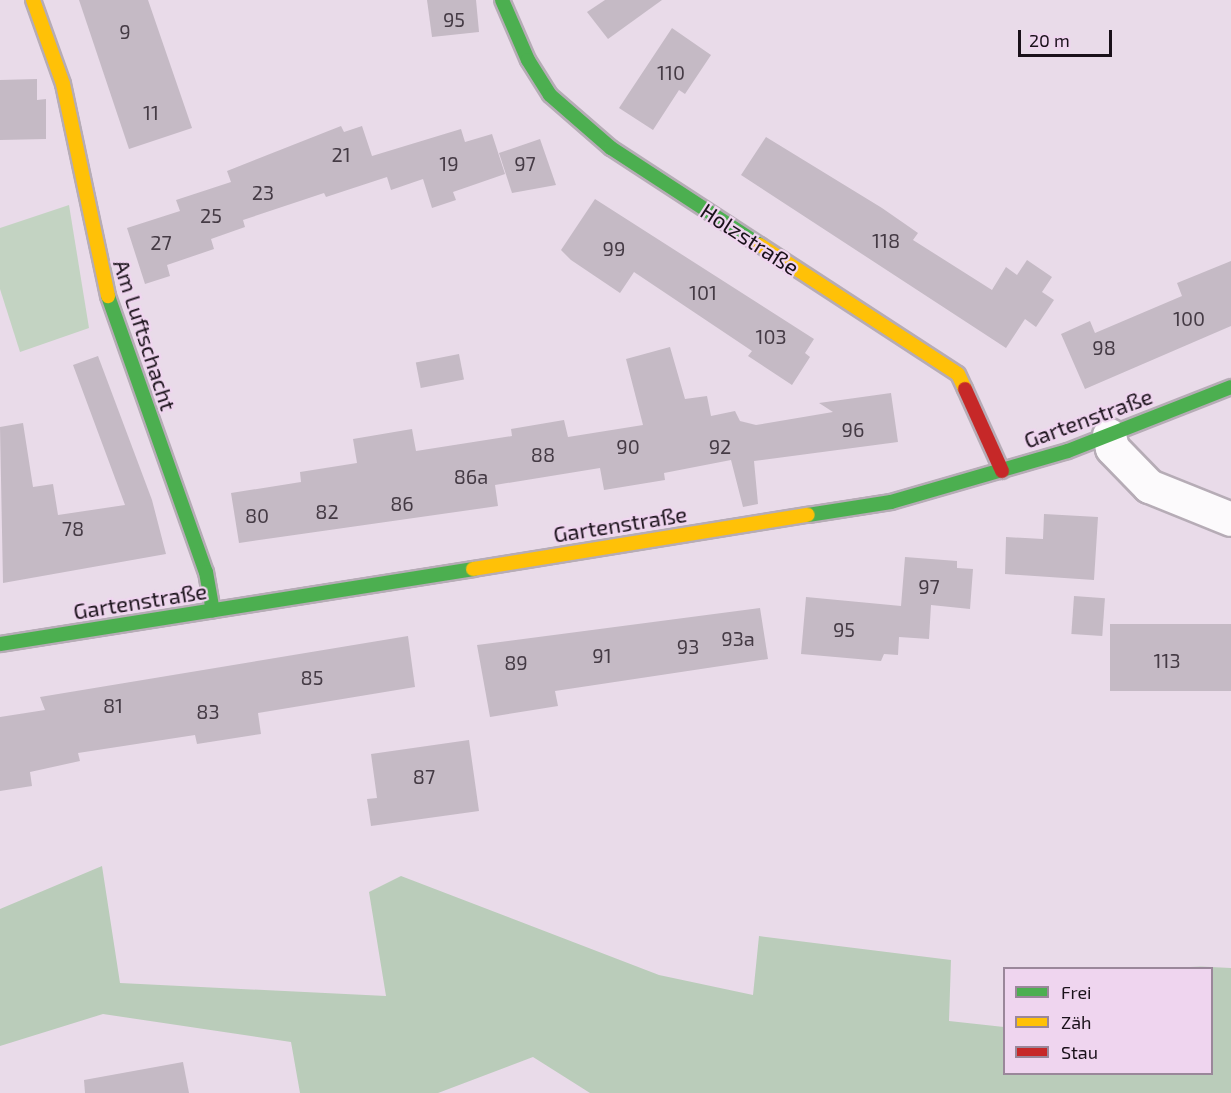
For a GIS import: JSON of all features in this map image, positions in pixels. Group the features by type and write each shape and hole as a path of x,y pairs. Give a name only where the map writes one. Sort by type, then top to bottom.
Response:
{"street":[{"name":"Am Luftschacht","path":"33,0 63,84 111,311 206,572 213,610"},
{"name":"Holzstraße","path":"502,0 528,60 550,95 611,148 958,374 1002,471"},
{"name":"Gartenstraße","path":"0,644 891,502 1002,471 1109,435 1231,387"},
{"path":"1109,435 1112,448 1149,486 1231,519"}],"green space":[{"path":"69,205 89,328 20,352 0,289 0,228"},
{"path":"102,866 120,983 386,996 369,892 401,876 659,975 753,995 759,936 951,960 949,1021 1003,1027 1003,1075 1213,1075 1213,967 1231,968 1231,1093 590,1093 533,1057 438,1093 300,1093 291,1042 103,1014 0,1046 0,909"}],"building":[{"path":"79,0 148,0 192,128 129,149"},
{"path":"427,0 476,0 479,32 432,37"},
{"path":"605,0 662,0 608,39 587,12"},
{"path":"672,28 711,55 685,94 679,90 653,130 619,108"},
{"path":"37,79 37,100 46,99 46,139 0,140 0,80"},
{"path":"341,126 344,132 362,126 372,156 461,129 465,142 492,134 505,174 453,192 456,200 432,208 423,179 391,190 387,177 326,197 324,193 243,220 245,227 211,239 214,249 167,265 170,276 145,284 127,228 180,211 176,200 231,182 227,171"},
{"path":"766,137 882,208 918,233 913,240 992,290 1006,267 1017,275 1027,260 1052,277 1042,292 1054,300 1036,327 1025,319 1006,348 741,175"},
{"path":"540,139 556,185 512,193 499,153"},
{"path":"595,199 814,339 805,353 810,357 792,385 748,356 752,351 634,272 620,293 571,260 561,250"},
{"path":"1231,261 1231,326 1085,389 1061,334 1090,321 1095,333 1182,296 1177,283"},
{"path":"670,347 685,399 707,396 711,416 735,411 740,421 756,425 833,412 819,403 891,393 898,442 754,461 758,504 743,507 731,460 664,473 665,480 604,490 600,468 495,485 498,506 239,543 231,493 301,482 300,472 357,463 353,439 412,429 416,451 512,436 511,429 564,420 568,437 643,425 626,359"},
{"path":"459,354 464,380 421,388 416,362"},
{"path":"98,356 152,500 166,554 3,583 0,427 23,423 33,487 53,484 58,515 125,505 73,365"},
{"path":"1044,514 1098,517 1094,580 1005,574 1006,537 1043,539"},
{"path":"905,557 957,561 957,568 973,569 970,609 931,605 929,639 899,637 898,655 884,654 881,661 801,654 806,597 901,606"},
{"path":"1074,596 1105,598 1102,636 1071,634"},
{"path":"760,608 768,659 555,691 558,706 490,717 477,645"},
{"path":"1110,624 1231,624 1231,691 1110,691"},
{"path":"408,636 415,687 258,713 261,734 197,744 195,735 78,753 80,761 30,772 32,786 0,791 0,717 45,710 40,697"},
{"path":"469,740 479,811 371,826 367,799 377,798 371,754"},
{"path":"183,1062 189,1093 85,1093 84,1080"}],"traffic: fast":[{"path":"502,0 528,60 550,95 611,148 760,245"},
{"path":"108,296 206,572 213,610"},
{"path":"808,515 891,502 1068,451 1231,387"},
{"path":"0,644 473,569"}],"traffic: slow":[{"path":"33,0 63,84 108,296"},
{"path":"760,245 958,374 965,389"},
{"path":"473,569 808,515"}],"traffic: jam":[{"path":"965,389 1002,471"}]}
